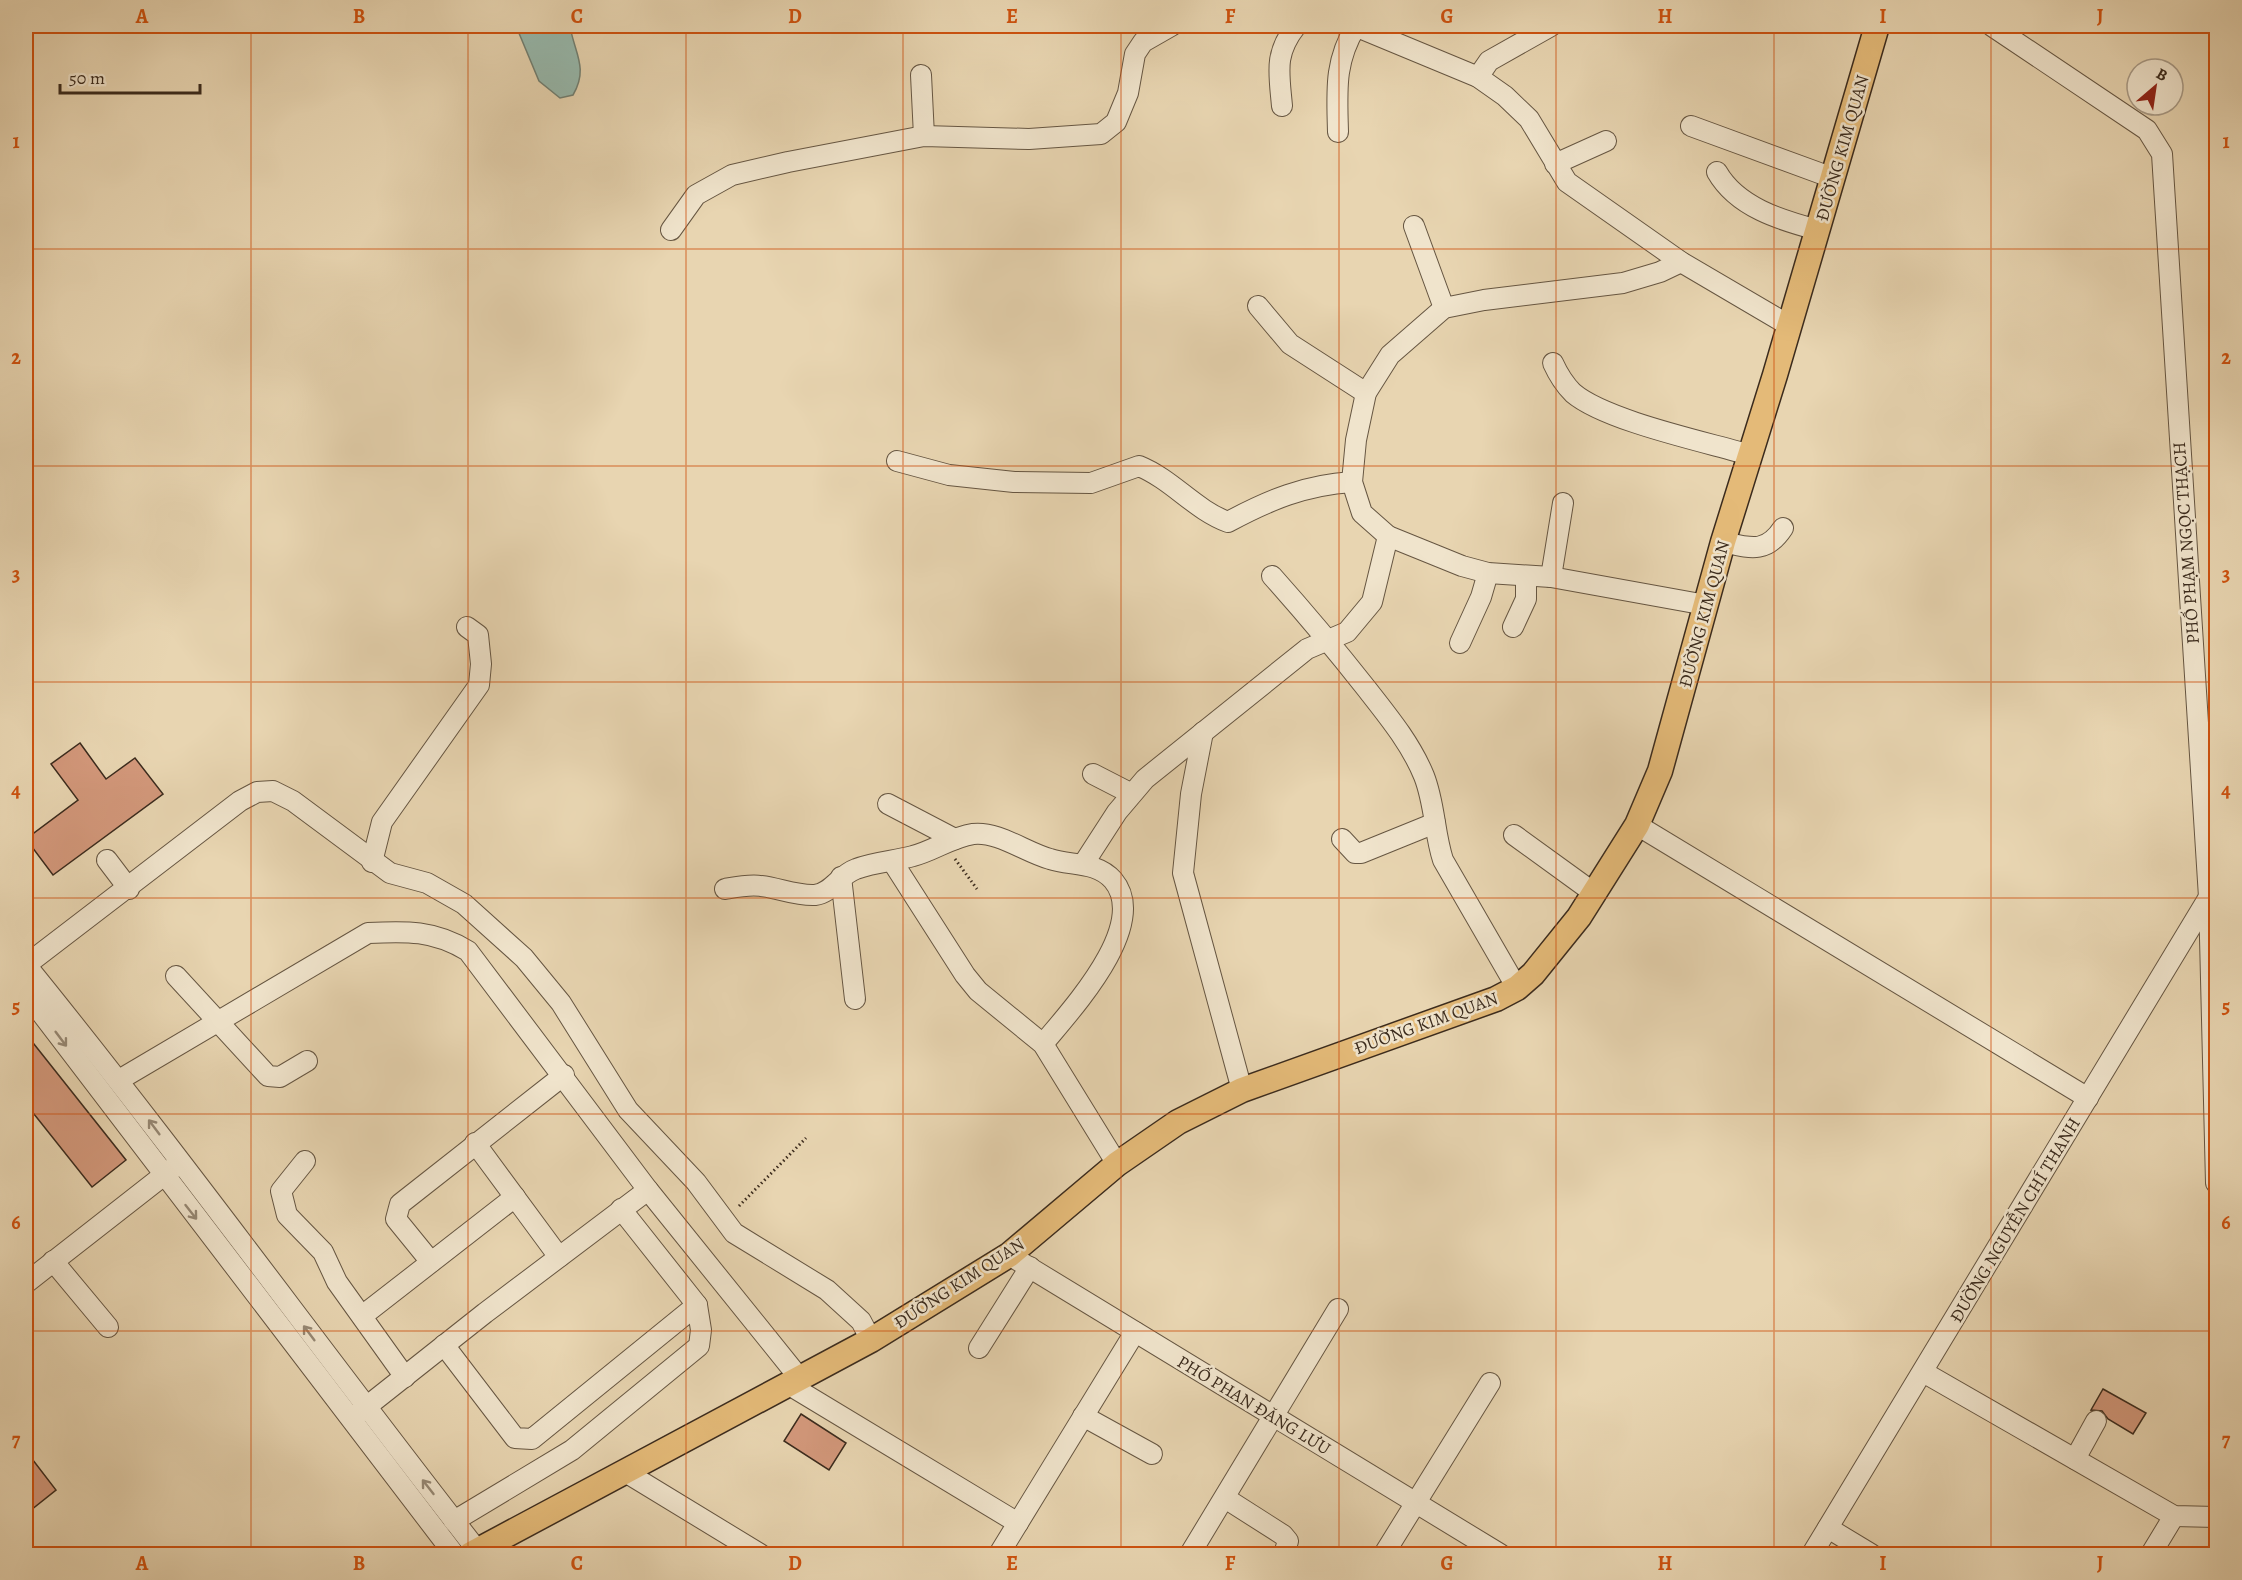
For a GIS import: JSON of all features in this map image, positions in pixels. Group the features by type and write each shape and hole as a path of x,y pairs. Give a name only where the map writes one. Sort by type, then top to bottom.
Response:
{"main road":[{"name":"ĐƯỜNG KIM QUAN","path":"467,1553 627,1473 872,1340 1009,1255 1117,1164 1178,1122 1242,1090 1496,999 1517,988 1549,956 1594,893 1637,825 1660,771 1723,542 1790,326 1877,26"}],"street":[{"path":"671,230 696,195 732,175 924,136 1029,139 1101,134 1116,122 1128,93 1135,54 1143,42 1171,26"},
{"path":"1282,106 1278,62 1285,39 1296,26"},
{"path":"1338,132 1337,80 1344,46 1355,26 1478,77 1505,96 1529,119 1567,182 1681,262 1790,326"},
{"path":"1478,77 1489,62 1551,26"},
{"name":"PHỐ PHẠM NGỌC THẠCH","path":"1992,26 2147,130 2158,144 2162,154 2213,891 2217,1183"},
{"path":"921,75 924,136"},
{"path":"1691,126 1833,178"},
{"path":"1555,164 1606,141"},
{"path":"1717,172 1734,195 1743,201 1795,224 1818,230"},
{"path":"1414,226 1444,308"},
{"path":"1681,262 1660,272 1623,283 1484,300 1444,308 1390,355 1366,393 1356,440 1352,482 1362,513 1388,536 1462,566 1488,573 1551,577 1706,605"},
{"path":"1258,306 1290,344 1366,393"},
{"path":"1553,363 1559,377 1573,392 1587,402 1648,425 1750,455"},
{"path":"897,461 949,475 1014,482 1091,483 1139,466 1157,473 1192,498 1209,515 1228,522 1293,491 1322,484 1352,482"},
{"path":"1551,577 1563,503"},
{"path":"1723,542 1760,547 1774,540 1783,528"},
{"path":"1084,863 1130,793 1307,649 1347,632 1372,602 1388,536"},
{"path":"1461,643 1481,597 1488,573"},
{"path":"1272,576 1328,639 1391,719 1411,750 1435,808 1436,838 1443,860 1517,988"},
{"path":"1513,627 1526,599 1526,576"},
{"path":"372,862 382,822 479,685 481,664 478,635 467,627"},
{"path":"1203,732 1191,794 1183,857 1184,880 1242,1090"},
{"path":"1093,774 1130,793"},
{"path":"467,1553 454,1521 358,1414 180,1162 119,1080 26,965 129,889 240,801 257,792 273,791 293,801 372,862 390,873 445,891 464,904 524,958 561,1003 628,1110 696,1182 734,1233 827,1290 861,1321 872,1340"},
{"path":"888,804 950,842"},
{"path":"1342,839 1355,853 1361,853 1435,823"},
{"path":"1637,825 2088,1098"},
{"path":"725,889 760,885 789,893 814,895 827,892 841,877 855,869 892,861 973,834 989,834 1045,858 1084,863 1113,880 1123,904 1120,928 1107,959 1043,1044"},
{"path":"1514,835 1594,893"},
{"path":"107,860 129,889"},
{"path":"892,861 965,975 978,991 1043,1044 1117,1164"},
{"path":"841,877 855,999"},
{"name":"ĐƯỜNG NGUYỄN CHÍ THANH","path":"1812,1554 2213,891"},
{"path":"119,1080 368,933 412,931 451,941 468,951 796,1383 1018,1523"},
{"path":"176,976 268,1076 280,1077 307,1061"},
{"path":"26,993 163,1176 358,1414 467,1553"},
{"path":"431,1262 396,1219 400,1204 564,1075"},
{"path":"475,1143 559,1257"},
{"path":"305,1161 281,1191 287,1215 306,1238 323,1252 337,1282 405,1377"},
{"path":"26,1283 180,1162"},
{"path":"358,1414 648,1190"},
{"path":"362,1316 515,1197"},
{"path":"454,1521 572,1450 699,1346 701,1329 697,1305 621,1209"},
{"name":"PHỐ PHAN ĐĂNG LƯU","path":"1009,1255 1500,1554"},
{"path":"53,1261 108,1326"},
{"path":"979,1348 1030,1267"},
{"path":"444,1346 515,1438 532,1439 697,1305"},
{"path":"1190,1554 1275,1417 1338,1309"},
{"path":"999,1554 1135,1332"},
{"path":"1923,1372 2174,1516 2217,1517"},
{"path":"1384,1554 1490,1383"},
{"path":"1083,1416 1152,1454"},
{"path":"2075,1458 2096,1421"},
{"path":"627,1473 760,1554"},
{"path":"1225,1498 1283,1535 1288,1541 1284,1554"},
{"path":"2151,1554 2174,1516"},
{"path":"1828,1528 1871,1554"}],"path":[{"path":"950,842 977,889"},
{"path":"724,1219 746,1200 806,1138"}],"water":[{"path":"516,26 570,26 580,68 578,85 573,95 560,98 539,81"}],"building":[{"path":"80,743 106,779 135,758 163,794 53,875 26,839 78,800 51,764"},
{"path":"26,1034 126,1160 92,1187 26,1104"},
{"path":"2103,1389 2146,1413 2133,1434 2108,1419 2102,1411 2091,1410"},
{"path":"801,1414 846,1443 829,1470 784,1441"},
{"path":"26,1451 56,1490 26,1514"}]}
